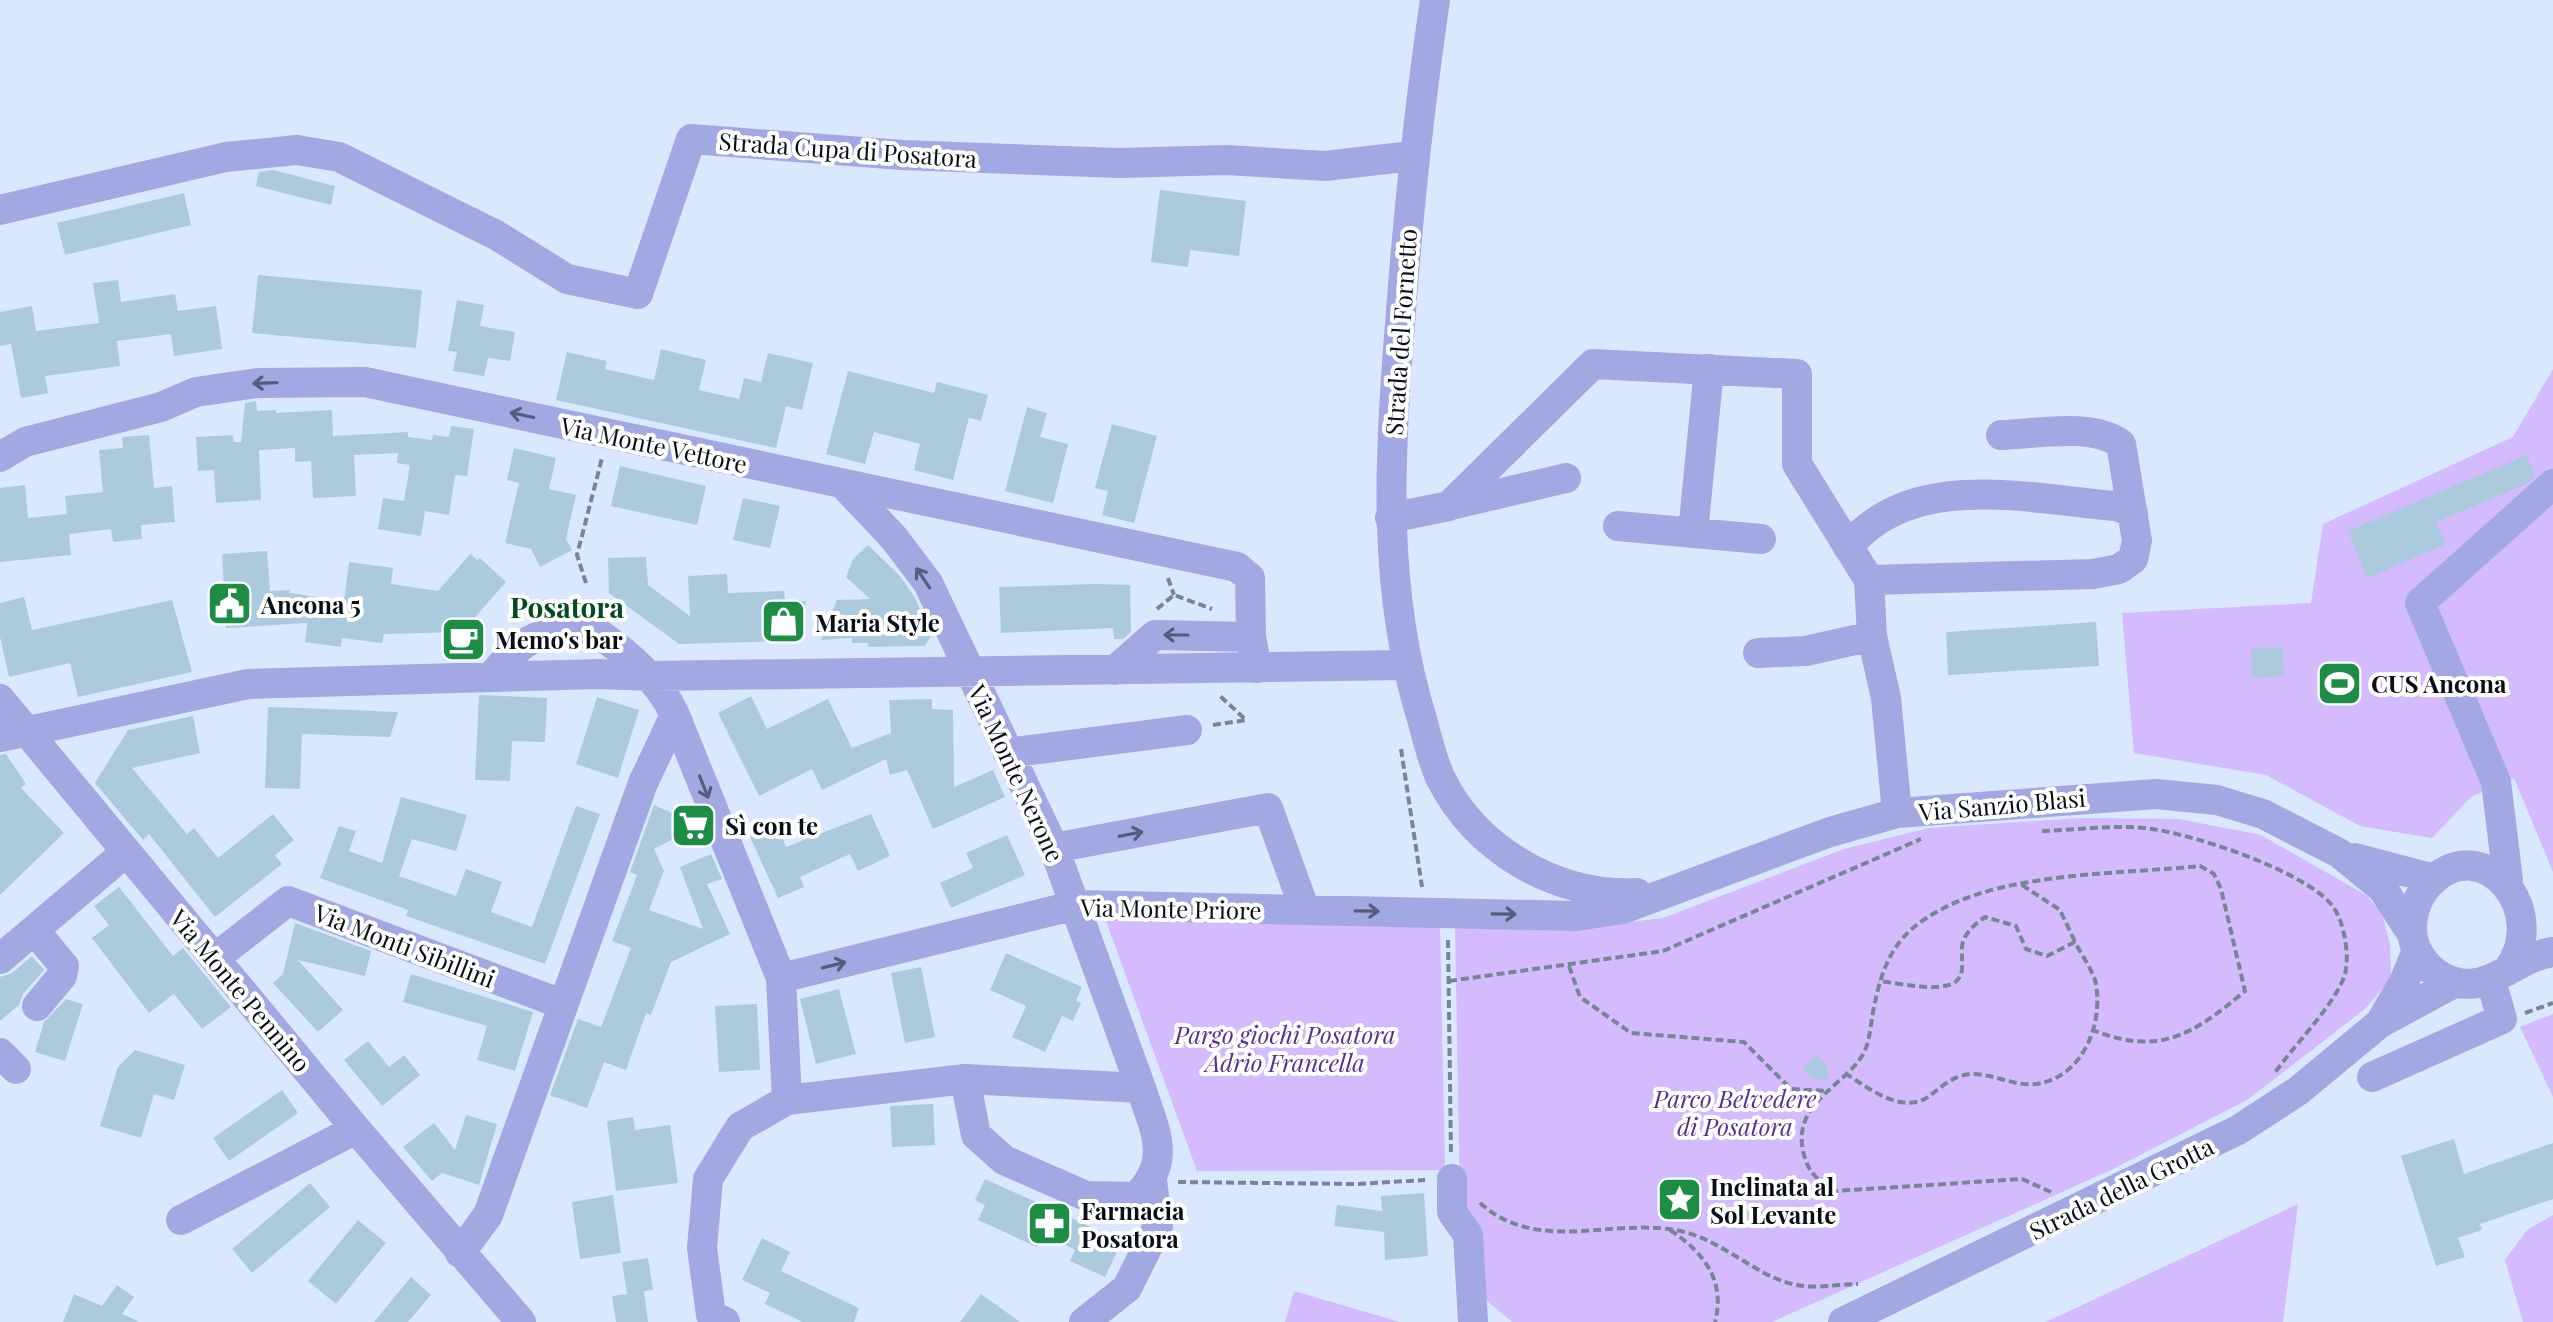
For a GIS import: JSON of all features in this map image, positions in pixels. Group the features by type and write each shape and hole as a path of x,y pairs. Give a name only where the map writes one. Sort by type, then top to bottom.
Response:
{"street":[{"name":"Strada del Fornetto","path":"1405,665 1390,518 1393,416 1412,156 1435,0"},
{"name":"Strada Cupa di Posatora","path":"0,210 226,157 297,150 339,157 496,235 567,279 638,294 691,139 902,155 1120,163 1226,160 1325,166 1412,156"},
{"path":"1449,506 1593,364 1797,374 1797,464 1869,580 1872,636 1886,698 1897,813"},
{"path":"1693,533 1709,369"},
{"name":"Via Monte Vettore","path":"0,457 25,442 161,407 196,392 257,383 365,382 1237,567 1250,578 1251,637 1257,668"},
{"path":"1869,580 2093,574 2119,569 2133,559 2137,541 2121,444 2108,434 2001,435"},
{"path":"1390,518 1566,478"},
{"path":"2372,1077 2502,1019 2499,976 2521,956 2528,937 2529,919 2496,782 2420,603 2553,484"},
{"name":"Via Monte Nerone","path":"844,485 894,538 928,583 1054,848 1161,1151 1152,1181 1158,1226 1127,1288 1084,1322"},
{"path":"1848,547 1865,527 1890,511 1937,497 2029,499 2116,506 2133,513"},
{"path":"1618,526 1761,539"},
{"path":"492,676 512,651 536,634 598,633 651,676 665,693 781,978 787,1100"},
{"path":"1115,670 1155,635 1251,637"},
{"path":"1758,653 1806,651 1872,636"},
{"path":"0,699 14,734 248,684 492,676 970,673 1405,665"},
{"name":"Via Sanzio Blasi","path":"1405,665 1440,777 1465,816 1499,849 1535,872 1567,885 1614,894 1667,892"},
{"path":"460,1253 488,1215 643,783 675,715"},
{"path":"1008,753 1187,730"},
{"name":"Via Monte Pennino","path":"14,734 126,852 521,1322"},
{"name":"Via Sanzio Blasi","path":"1432,904 1576,916 1623,909 1830,832 1897,813 2156,794 2217,800 2263,814 2339,853 2383,889 2415,942"},
{"name":"Strada della Grotta","path":"2380,1023 2405,980 2415,942 2415,906 2485,837 2498,798"},
{"path":"1054,848 1268,808 1305,910"},
{"path":"0,959 126,852"},
{"name":"Via Sanzio Blasi","path":"2339,853 2445,874"},
{"path":"2445,874 2486,869 2524,895"},
{"name":"Via Monti Sibillini","path":"216,957 288,901 562,1004"},
{"name":"Via Monte Priore","path":"781,978 1076,905 1305,910 1432,904"},
{"path":"34,930 64,966 62,976 37,1006"},
{"path":"2415,942 2436,973 2456,982"},
{"name":"Strada della Grotta","path":"1843,1322 2238,1130 2298,1091 2380,1023 2456,982 2499,976 2553,952"},
{"path":"725,1322 711,1315 702,1248 708,1179 740,1127 787,1100 966,1091 1141,1088"},
{"path":"966,1091 976,1135 1004,1160 1086,1196 1136,1197 1152,1181"},
{"path":"181,1220 356,1129"},
{"path":"1452,1179 1452,1212 1468,1235 1473,1322"}],"path":[{"path":"586,583 577,555 608,433"},
{"path":"1187,730 1246,720 1214,689"},
{"path":"1399,735 1449,981 1452,1179"},
{"path":"2030,831 2151,828 2226,849 2287,875 2333,905 2345,940 2345,974 2331,1001 2294,1044 2270,1081"},
{"path":"1449,981 1663,951 1923,838"},
{"path":"2083,1207 2022,1179 1836,1191 1814,1179 1801,1139 1806,1116 1866,1050 1879,981 1902,935 1944,908 1985,892 2021,884 2200,866 2214,874 2245,991 2207,1021 2174,1039 2123,1042 2093,1030"},
{"path":"1845,1073 1878,1095 1906,1103 1924,1100 1963,1075 1990,1075 2012,1083 2033,1085 2052,1081 2071,1069 2098,1020 2095,979 2060,910 2021,884"},
{"path":"1879,981 1938,987 1956,981 1963,973 1965,938 1973,925 1985,917 2016,926 2026,949 2047,956 2075,942"},
{"path":"1569,966 1580,997 1631,1033 1744,1042 1791,1089 1828,1091"},
{"path":"1152,1181 1357,1184 1452,1179 1495,1217 1532,1232 1668,1228 1720,1246 1797,1285 1862,1284"},
{"path":"1668,1228 1701,1254 1710,1268 1718,1291 1715,1322"}],"green space":[{"name":"CUS Ancona","path":"2553,369 2553,872 2514,778 2471,797 2432,838 2360,826 2266,775 2134,753 2122,613 2311,603 2323,524 2513,437"},
{"name":"Parco Belvedere di Posatora","path":"2081,818 2179,819 2261,835 2366,895 2382,913 2390,944 2391,978 2365,1009 2247,1100 2111,1170 1772,1322 1512,1322 1484,1298 1460,1203 1455,925 1587,927 1663,918 1844,849 1929,828"},
{"name":"Pargo giochi Posatora Adrio Francella","path":"1106,921 1440,925 1445,1170 1197,1171"},
{"path":"2553,1014 2553,1097 2520,1027"},
{"path":"2298,1204 2283,1322 2046,1322"},
{"path":"2553,1215 2553,1322 2523,1322 2505,1260 2527,1230"},
{"path":"1294,1291 1400,1322 1285,1322"}],"building":[{"path":"273,170 335,186 331,205 256,186 259,172"},
{"path":"1160,190 1246,201 1239,256 1190,250 1188,267 1151,262"},
{"path":"184,193 191,225 65,255 57,223"},
{"path":"258,275 422,290 416,348 252,333"},
{"path":"118,280 121,302 175,294 178,311 216,306 222,349 174,356 171,334 117,341 120,366 45,376 48,393 21,398 11,344 0,346 0,312 32,306 36,331 99,323 93,283"},
{"path":"457,300 484,305 480,326 515,332 510,361 488,358 484,376 453,371 457,352 448,351"},
{"path":"661,349 706,360 699,390 739,399 744,378 761,382 768,353 813,363 802,410 786,406 776,448 556,400 567,352 607,361 605,369 654,380"},
{"path":"848,371 934,393 937,382 988,395 981,421 969,418 953,480 914,470 920,444 874,432 865,464 826,454"},
{"path":"256,401 257,411 332,410 333,436 408,432 408,437 432,440 433,435 449,437 451,426 474,429 467,476 455,475 449,515 425,511 421,536 378,529 383,498 404,501 410,465 397,463 398,453 354,455 356,496 313,498 311,461 295,462 295,448 259,450 261,500 216,503 214,470 198,471 196,437 233,435 234,442 241,442 245,403"},
{"path":"1027,407 1047,413 1040,437 1068,444 1053,503 1005,491"},
{"path":"1112,424 1157,436 1134,523 1102,515 1108,491 1095,488"},
{"path":"149,435 154,488 172,486 175,522 141,525 142,539 113,542 111,529 69,534 71,555 0,562 0,488 25,485 28,518 67,514 65,496 103,492 99,450 123,448 122,437"},
{"path":"514,448 556,458 549,489 576,495 566,539 572,550 540,567 531,549 505,543 519,483 507,480"},
{"path":"2527,455 2535,476 2526,484 2436,522 2446,544 2367,578 2348,531"},
{"path":"620,466 706,486 697,525 611,506"},
{"path":"743,498 780,506 770,548 733,540"},
{"path":"868,545 900,576 915,598 932,634 925,646 868,647 868,643 852,643 852,638 821,640 837,600 870,599 846,577 853,559"},
{"path":"267,551 270,591 290,590 290,593 344,601 349,562 393,568 391,584 438,591 470,554 477,560 480,558 506,582 462,632 384,634 382,643 342,638 341,647 305,642 307,623 226,628 222,554"},
{"path":"646,557 648,585 690,616 688,576 727,574 728,593 784,591 785,601 806,601 796,641 679,644 609,593 608,558"},
{"path":"1130,585 1131,632 1123,639 1114,639 1113,628 1001,633 999,587"},
{"path":"24,597 32,630 172,600 192,672 78,697 70,663 9,677 0,637 0,603"},
{"path":"2096,622 2099,666 1948,675 1946,632"},
{"path":"2282,647 2284,676 2253,678 2251,649"},
{"path":"479,695 547,698 545,742 512,741 510,781 475,780"},
{"path":"751,696 767,729 828,699 852,748 891,733 889,700 932,699 932,709 953,710 954,787 993,770 1005,797 933,829 907,770 890,775 886,759 822,790 812,769 759,796 718,713"},
{"path":"597,697 639,710 618,778 576,764"},
{"path":"268,707 398,712 390,737 302,734 300,789 265,788"},
{"path":"193,716 200,753 132,768 187,834 194,828 218,858 273,814 294,840 275,855 282,864 215,917 149,834 143,840 95,783 128,730"},
{"path":"6,754 26,784 21,788 64,833 0,895 0,755"},
{"path":"401,797 467,815 456,851 412,839 399,876 456,896 466,869 502,882 491,912 532,927 576,806 600,814 545,964 406,916 408,910 320,878 339,826 356,831 349,851 382,863"},
{"path":"654,805 700,825 654,849 664,871 649,910 703,929 680,867 711,854 722,879 707,884 730,934 671,962 651,1015 646,1013 626,1070 604,1062 587,1108 550,1095 578,1019 601,1027 631,948 612,941 637,875 630,872"},
{"path":"871,814 890,856 858,871 850,854 800,877 804,887 778,898 750,837 777,825 786,847"},
{"path":"1007,835 1025,875 951,908 940,883 973,868 966,853"},
{"path":"119,887 173,956 183,948 231,1007 202,1029 174,994 149,1013 92,938 109,925 94,906"},
{"path":"295,923 371,951 365,976 298,960 343,1010 318,1032 273,983 283,974"},
{"path":"1006,953 1082,987 1076,1001 1081,1003 1073,1021 1062,1016 1045,1052 1012,1037 1026,1006 990,990"},
{"path":"32,956 44,970 23,994 19,1005 0,1021 0,977 12,973"},
{"path":"921,967 935,1037 905,1043 891,973"},
{"path":"411,974 533,1012 515,1071 477,1060 487,1026 403,1002"},
{"path":"839,989 856,1054 816,1064 800,999"},
{"path":"66,999 83,1004 65,1061 35,1052 44,1022"},
{"path":"757,1004 760,1070 719,1072 715,1006"},
{"path":"368,1041 389,1067 404,1055 420,1075 382,1106 344,1060"},
{"path":"135,1050 185,1065 174,1100 154,1094 141,1138 100,1126 118,1067"},
{"path":"1817,1055 1827,1065 1828,1080 1813,1079 1803,1069"},
{"path":"282,1090 298,1113 229,1161 213,1138"},
{"path":"933,1104 935,1145 892,1147 890,1106"},
{"path":"466,1115 497,1124 479,1185 442,1173 432,1181 403,1147 434,1123 455,1150"},
{"path":"633,1117 635,1130 670,1125 678,1183 616,1191 607,1121"},
{"path":"2454,1139 2464,1174 2553,1143 2553,1199 2480,1224 2482,1230 2458,1238 2465,1257 2436,1266 2401,1156"},
{"path":"985,1179 1122,1241 1105,1277 1070,1261 1075,1250 1043,1233 1037,1247 978,1220 985,1205 975,1200"},
{"path":"310,1183 330,1207 252,1273 232,1249"},
{"path":"1424,1193 1428,1256 1385,1260 1384,1232 1334,1226 1337,1205 1382,1211 1381,1196"},
{"path":"613,1195 621,1253 580,1259 572,1202"},
{"path":"358,1220 386,1243 336,1304 308,1281"},
{"path":"762,1238 790,1252 781,1271 859,1308 854,1322 803,1322 765,1304 770,1293 742,1280"},
{"path":"648,1258 653,1290 644,1291 648,1322 616,1322 612,1296 627,1294 622,1262"},
{"path":"411,1277 431,1295 408,1322 374,1322"},
{"path":"117,1285 134,1297 122,1314 140,1322 63,1322 74,1294 102,1306"},
{"path":"981,1294 1020,1322 960,1322"}],"place":[{"name":"Ancona 5","path":"230,604"},
{"name":"Maria Style","path":"784,622"},
{"name":"Memo's bar","path":"464,639"},
{"name":"CUS Ancona","path":"2340,683"},
{"name":"Sì con te","path":"694,825"},
{"name":"Inclinata al Sol Levante","path":"1679,1200"},
{"name":"Farmacia Posatora","path":"1050,1224"}],"district":[{"name":"Posatora","path":"567,606"}]}
